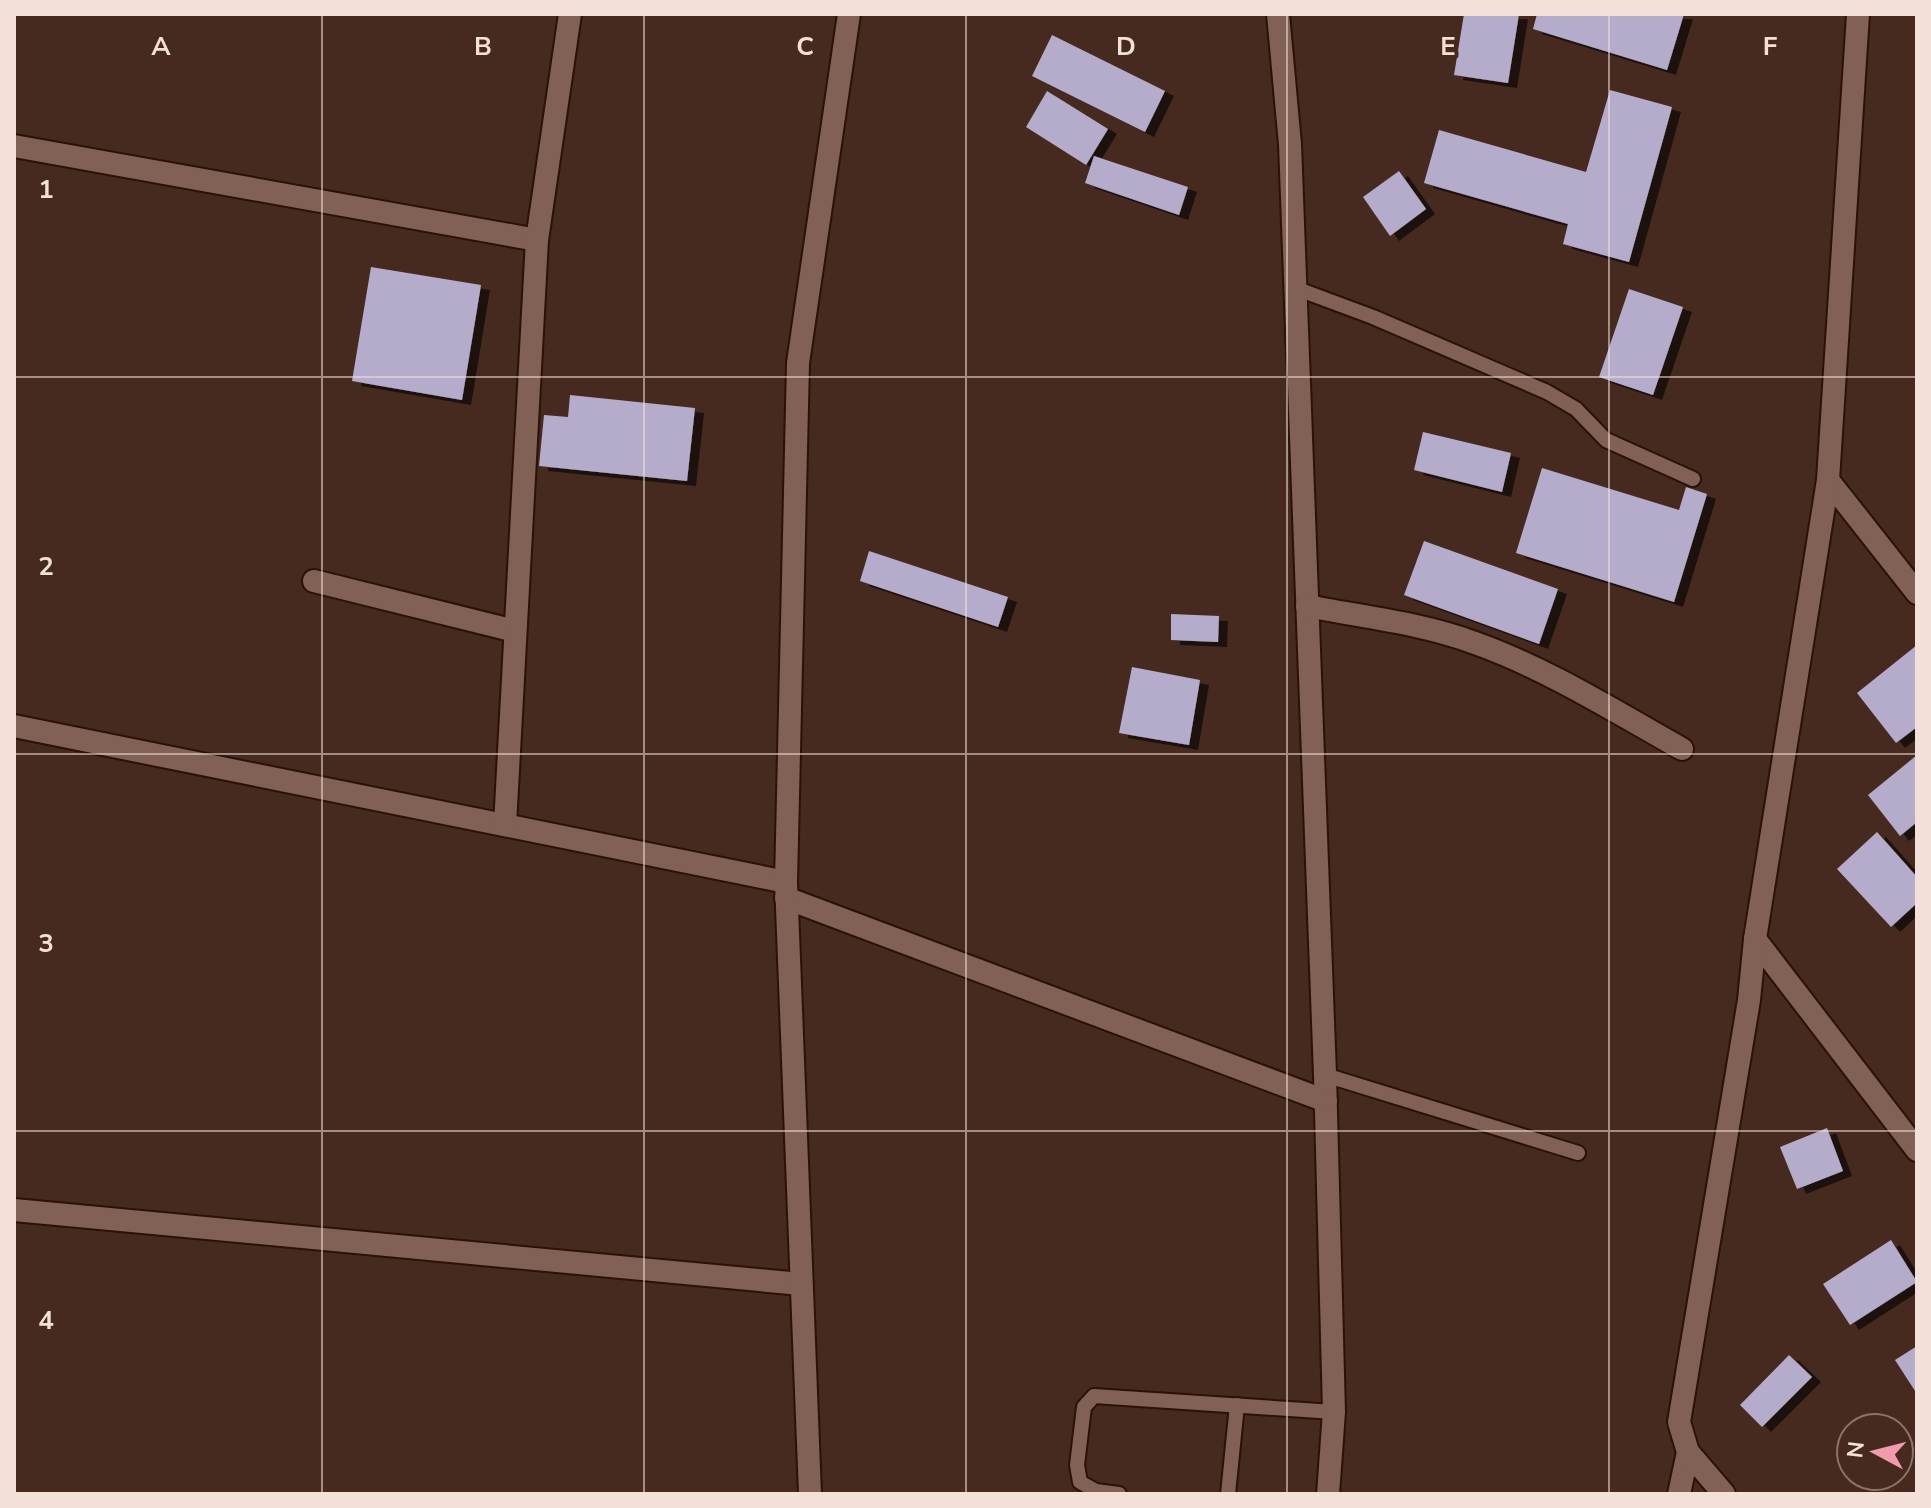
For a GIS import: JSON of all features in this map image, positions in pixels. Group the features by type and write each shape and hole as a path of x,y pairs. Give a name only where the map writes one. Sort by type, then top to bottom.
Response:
{"street":[{"path":"505,825 537,240 570,14"},
{"path":"810,1494 786,890 798,363 849,14"},
{"path":"1278,14 1290,144 1326,1101 1334,1412 1328,1494"},
{"path":"1724,1494 1688,1452 1679,1422 1749,1000 1755,939 1828,480 1858,14"},
{"path":"14,146 537,240"},
{"path":"1828,480 1917,593"},
{"path":"314,581 515,631"},
{"path":"1307,606 1414,626 1473,642 1536,668 1682,749"},
{"path":"14,726 505,825 786,890 1326,1101"},
{"path":"1755,939 1917,1150"},
{"path":"14,1210 801,1284"},
{"path":"1679,1494 1688,1452"}],"lane":[{"path":"1295,288 1373,317 1547,392 1576,409 1606,440 1693,479"},
{"path":"1325,1075 1578,1153"},
{"path":"1119,1494 1096,1491 1080,1482 1077,1465 1084,1407 1094,1396 1334,1412"},
{"path":"1228,1494 1237,1405"}],"building":[{"path":"1464,14 1519,14 1508,83 1454,75"},
{"path":"1537,14 1684,14 1667,70 1533,29"},
{"path":"1052,35 1165,91 1145,132 1032,76"},
{"path":"1610,90 1672,107 1629,262 1563,244 1568,224 1424,183 1439,130 1586,172"},
{"path":"1047,91 1108,129 1086,165 1026,127"},
{"path":"1094,156 1188,187 1179,215 1085,183"},
{"path":"1399,171 1426,209 1390,236 1363,197"},
{"path":"371,267 481,285 462,400 352,381"},
{"path":"1629,289 1683,307 1653,395 1599,377"},
{"path":"570,395 695,408 687,481 539,466 544,415 568,417"},
{"path":"1423,432 1511,453 1502,492 1414,470"},
{"path":"1542,468 1679,510 1686,487 1707,494 1674,602 1516,553"},
{"path":"1424,541 1558,589 1539,644 1404,595"},
{"path":"869,551 1008,597 998,627 860,581"},
{"path":"1171,614 1219,616 1218,642 1171,640"},
{"path":"1917,645 1917,727 1896,743 1857,693"},
{"path":"1132,667 1200,680 1189,745 1119,733"},
{"path":"1917,755 1917,822 1900,836 1868,795"},
{"path":"1877,832 1917,877 1917,903 1891,927 1837,869"},
{"path":"1827,1128 1843,1171 1797,1189 1780,1147"},
{"path":"1891,1240 1917,1282 1850,1325 1823,1284"},
{"path":"1917,1346 1917,1394 1895,1360"},
{"path":"1789,1355 1812,1377 1762,1427 1740,1405"}]}
